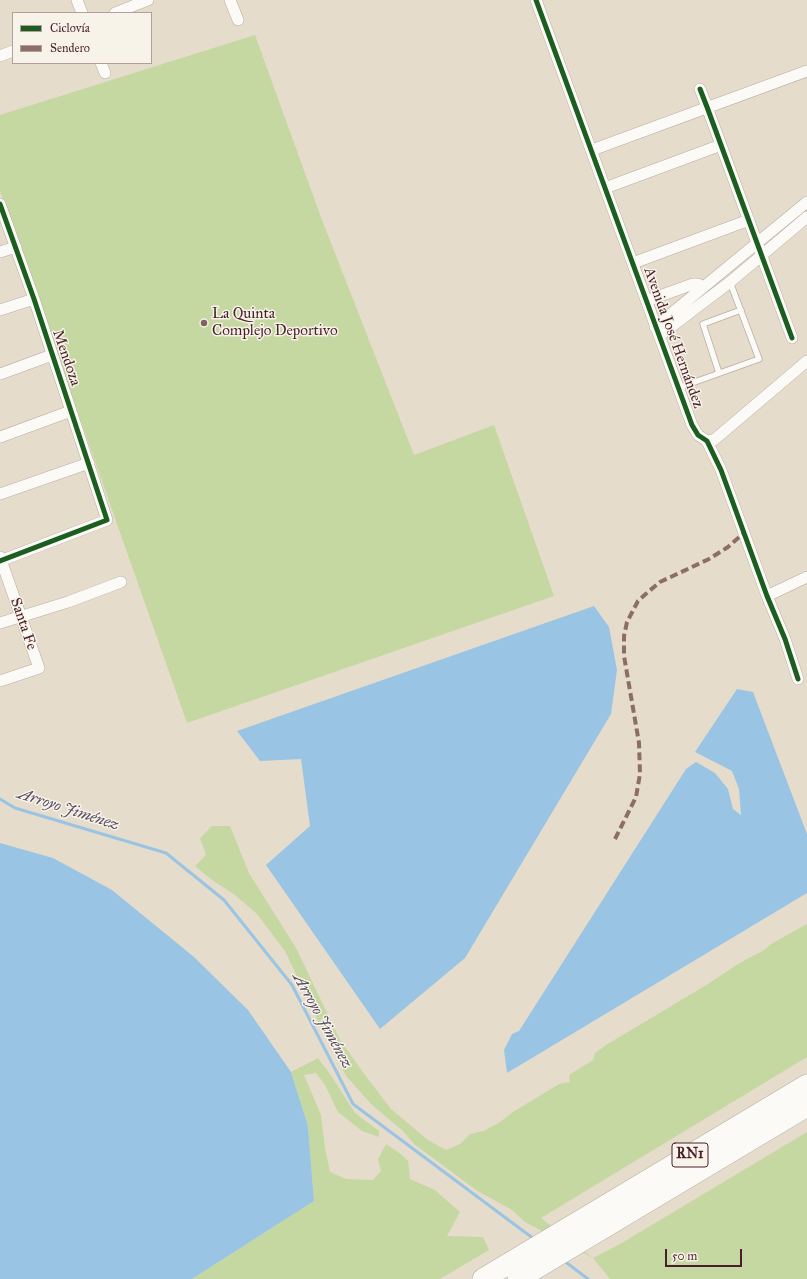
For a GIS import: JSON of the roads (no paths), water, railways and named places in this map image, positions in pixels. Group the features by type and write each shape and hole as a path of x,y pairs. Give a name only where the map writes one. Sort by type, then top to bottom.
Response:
{"highway":[{"name":"RN1","path":"483,1279 519,1271 807,1085"},
{"name":"RN1","path":"580,1231 807,1106"}],"street":[{"path":"77,0 82,12"},
{"path":"118,12 148,0"},
{"path":"230,0 238,20"},
{"name":"Avenida José Hernández","path":"536,0 692,425 698,435 707,441 721,470 767,596 785,639 798,679"},
{"path":"0,56 12,51"},
{"path":"592,150 807,71"},
{"path":"700,89 792,338"},
{"path":"605,188 721,145"},
{"path":"657,331 703,287 807,202"},
{"name":"Mendoza","path":"0,204 34,299 107,520 0,559"},
{"path":"657,331 730,282 807,217"},
{"path":"632,263 749,220"},
{"path":"0,252 16,247"},
{"path":"646,301 693,284 698,284 703,287"},
{"path":"0,310 34,299"},
{"path":"0,374 52,355"},
{"path":"707,441 714,440 807,361"},
{"path":"0,437 71,411"},
{"path":"0,494 89,463"},
{"name":"Santa Fe","path":"0,559 39,668 0,682"},
{"path":"767,596 807,578"},
{"path":"0,623 68,602 121,582"}],"lane":[{"path":"678,388 759,359 730,282"},
{"path":"719,373 703,324 741,310"}],"water":[{"path":"594,606 609,627 617,670 611,714 465,958 380,1029 266,865 310,826 301,759 260,761 237,731"},
{"path":"737,689 753,692 807,834 807,893 507,1073 504,1050 512,1034 519,1031 686,769 696,762 715,773 728,789 733,809 741,815 739,789 732,771 695,752"},
{"path":"0,843 53,858 112,890 194,957 248,1010 291,1072 308,1126 314,1201 192,1279 0,1279"}],"waterway":[{"name":"Arroyo Jiménez","path":"0,799 15,808 166,853 224,900 292,985 353,1104 534,1239"},
{"name":"Arroyo Jiménez","path":"563,1260 588,1279"}],"place":[{"name":"La Quinta Complejo Deportivo","path":"204,323"}]}
